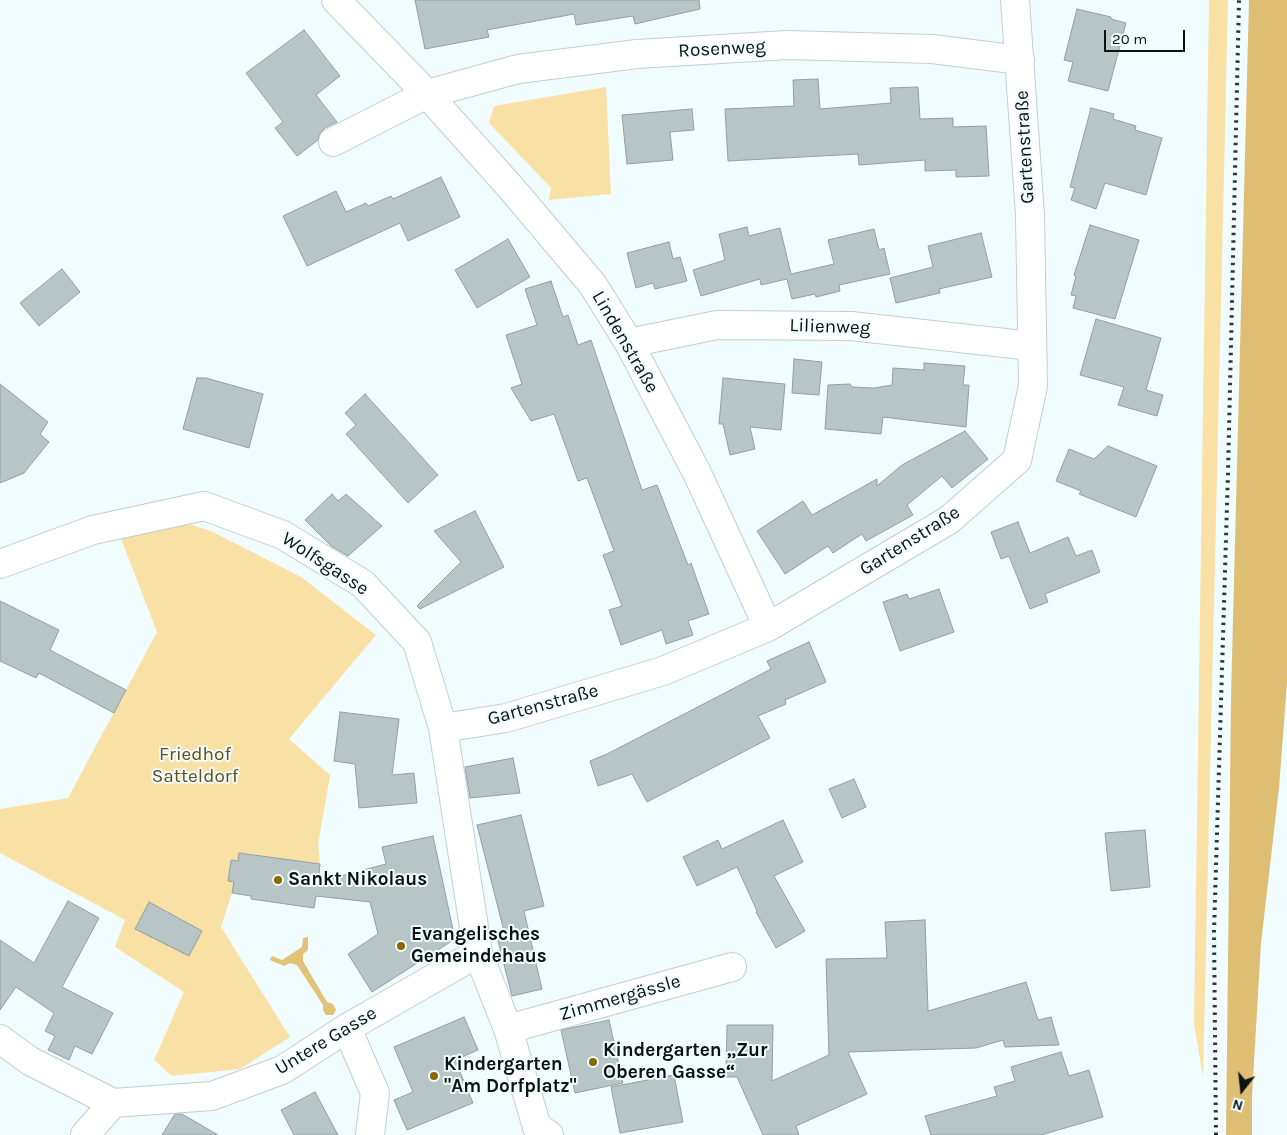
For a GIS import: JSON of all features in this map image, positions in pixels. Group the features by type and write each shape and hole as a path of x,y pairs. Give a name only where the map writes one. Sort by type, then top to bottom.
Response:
{"street":[{"name":"Lindenstraße","path":"336,0 428,94 593,285 629,344 697,473 768,627"},
{"name":"Gartenstraße","path":"443,728 506,718 662,671 768,627 949,520 1017,460 1033,386 1030,215 1015,0"},
{"name":"Rosenweg","path":"428,94 518,69 637,54 787,45 932,49 1020,60"},
{"path":"333,142 428,94"},
{"name":"Lilienweg","path":"629,344 717,325 852,326 1032,346"},
{"name":"Wolfsgasse","path":"0,564 93,530 204,506 283,535 363,584 417,642 443,728 478,953 508,1029 537,1127 549,1135"},
{"name":"Untere Gasse","path":"0,1039 30,1061 114,1102 212,1096 282,1070 347,1028 478,953"},
{"name":"Zimmergässle","path":"508,1029 732,966"},
{"path":"347,1028 375,1093 370,1135"},
{"path":"85,1135 114,1102"}],"green space":[{"path":"1209,0 1228,0 1203,1077 1194,1023"},
{"path":"606,87 611,194 549,200 551,188 489,123 494,106"},
{"name":"Friedhof Satteldorf","path":"179,521 211,531 301,577 376,635 289,739 330,775 318,845 320,864 239,853 238,861 231,860 228,880 234,882 221,927 290,1037 240,1069 172,1076 154,1060 184,992 115,947 125,920 0,853 0,809 68,798 157,632 120,536"}],"shaded area":[{"path":"1249,0 1287,0 1287,683 1279,788 1261,943 1252,1096 1252,1135 1226,1135 1231,697"},
{"path":"308,937 308,950 303,954 303,961 327,1002 333,1004 336,1010 333,1015 326,1015 323,1005 297,965 290,963 284,966 270,960 272,956 282,960 302,947 303,938"}],"building":[{"path":"415,0 699,0 700,9 635,24 633,16 576,25 574,14 487,30 489,37 425,49"},
{"path":"1077,9 1111,17 1111,19 1126,23 1108,91 1068,81 1073,62 1064,60"},
{"path":"304,30 340,76 316,95 337,122 325,128 320,133 318,140 297,156 275,128 283,122 246,73"},
{"path":"818,79 820,109 891,103 890,88 918,87 920,119 953,118 953,127 986,126 989,176 956,177 956,170 925,171 925,160 859,165 858,154 728,161 725,109 794,106 793,80"},
{"path":"1091,108 1114,114 1113,119 1136,126 1135,130 1162,138 1146,195 1105,183 1096,209 1071,200 1075,188 1070,187"},
{"path":"692,109 694,130 670,132 673,160 627,164 622,115"},
{"path":"441,177 460,217 408,241 400,223 307,266 283,216 336,191 346,212 366,203 368,206 391,196 393,199"},
{"path":"1090,225 1139,240 1115,319 1073,308 1076,296 1071,295 1076,276 1074,275"},
{"path":"747,227 749,236 780,228 791,274 834,264 828,240 874,229 879,250 884,248 890,274 839,285 840,291 816,297 815,294 792,299 787,279 761,285 760,279 701,296 693,270 725,260 719,234"},
{"path":"981,233 992,277 939,289 940,293 896,303 890,278 933,267 928,246"},
{"path":"508,239 530,277 477,308 455,270"},
{"path":"669,242 673,259 680,257 687,281 655,289 653,283 636,288 627,253"},
{"path":"62,269 80,292 39,326 20,303"},
{"path":"551,281 563,317 568,315 578,345 591,340 642,490 657,485 688,565 691,563 709,614 688,621 693,635 666,644 662,630 621,645 609,610 622,606 603,555 614,551 587,478 578,481 554,414 531,421 511,388 522,384 506,335 537,325 525,289"},
{"path":"1096,319 1161,338 1146,390 1163,395 1157,416 1118,405 1124,387 1080,375"},
{"path":"794,359 822,362 819,395 792,393"},
{"path":"924,363 965,366 963,385 969,385 966,427 883,417 881,434 825,429 828,385 850,384 852,387 874,388 892,385 893,368 924,370"},
{"path":"197,378 206,378 263,394 249,448 183,429"},
{"path":"723,378 785,384 781,430 750,427 755,449 730,455 723,424 719,424"},
{"path":"0,384 48,422 40,434 49,442 24,473 0,483"},
{"path":"365,394 438,475 408,503 346,434 356,425 345,413"},
{"path":"965,431 988,459 952,488 942,476 907,505 913,515 866,541 862,534 833,553 828,546 785,574 757,531 803,501 812,515 877,479 877,486 902,465"},
{"path":"1108,446 1157,466 1136,517 1079,494 1081,491 1056,481 1069,449 1094,459"},
{"path":"332,494 338,501 346,494 382,526 348,556 331,546 305,520"},
{"path":"475,511 504,567 420,609 417,606 461,562 434,531"},
{"path":"1018,522 1030,553 1068,537 1076,556 1092,550 1100,572 1045,594 1048,602 1030,609 1009,556 1001,559 991,532"},
{"path":"939,589 954,632 900,651 883,602 907,594 909,599"},
{"path":"0,601 59,630 50,650 126,690 114,713 39,673 36,678 0,661"},
{"path":"809,642 826,682 785,700 786,704 758,716 770,738 647,802 632,774 598,786 590,761 771,669 767,661"},
{"path":"340,712 399,719 392,775 414,773 417,803 359,808 355,764 334,761"},
{"path":"513,758 520,793 470,798 465,767"},
{"path":"854,779 866,807 842,818 829,789"},
{"path":"521,815 544,906 524,911 542,989 512,996 498,941 506,939 477,825"},
{"path":"783,820 803,862 774,876 805,931 776,948 756,912 737,867 697,886 683,857 718,840 722,849"},
{"path":"1145,830 1150,887 1111,891 1105,833"},
{"path":"433,836 455,939 372,992 348,954 378,934 370,902 316,896 314,908 251,899 251,896 232,893 234,882 228,881 231,860 238,861 239,853 320,864 318,882 386,864 382,847"},
{"path":"68,901 99,918 62,987 113,1013 92,1054 75,1046 69,1060 48,1050 55,1036 45,1031 54,1013 16,987 0,1010 0,940 34,963"},
{"path":"149,902 202,931 189,956 135,929"},
{"path":"925,920 928,1011 1026,982 1038,1020 1051,1017 1059,1045 1005,1047 1003,1040 976,1048 848,1052 867,1094 796,1126 799,1135 763,1135 737,1077 726,1077 727,1025 773,1025 772,1081 829,1055 826,959 887,958 885,922"},
{"name":"Kindergarten \"Am Dorfplatz\"","path":"464,1017 478,1050 455,1060 473,1103 407,1130 394,1100 413,1092 394,1047"},
{"path":"609,1020 623,1083 575,1093 561,1030"},
{"path":"1061,1052 1069,1076 1089,1070 1103,1117 1041,1135 931,1135 925,1116 997,1096 994,1087 1015,1081 1011,1067"},
{"path":"674,1075 683,1122 620,1133 611,1087"},
{"path":"315,1092 338,1135 294,1135 281,1110"},
{"path":"175,1114 182,1114 218,1135 162,1135"}],"railway":[{"path":"1216,1135 1214,932 1228,473 1239,0"}],"place":[{"name":"Sankt Nikolaus","path":"278,880"},
{"name":"Evangelisches Gemeindehaus","path":"401,946"},
{"name":"Kindergarten „Zur Oberen Gasse“","path":"593,1062"},
{"name":"Kindergarten \"Am Dorfplatz\"","path":"434,1076"}]}
